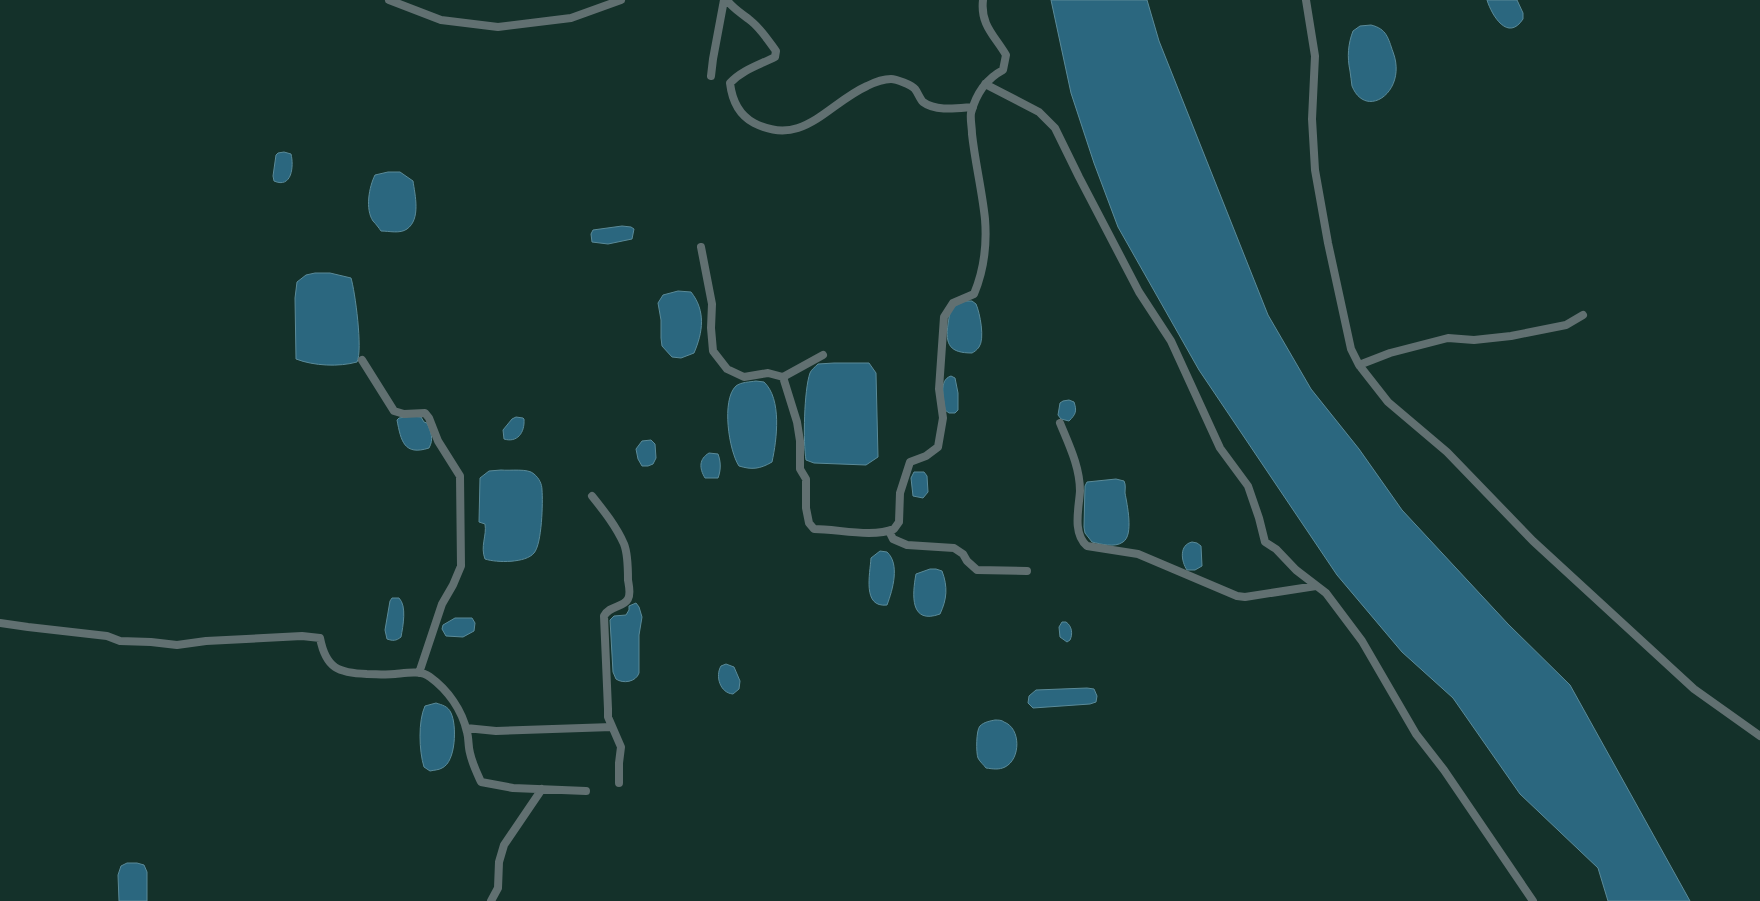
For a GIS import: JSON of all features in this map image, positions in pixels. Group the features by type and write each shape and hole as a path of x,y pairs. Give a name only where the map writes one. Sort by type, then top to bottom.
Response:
{"street":[{"path":"388,0 441,20 498,27 571,18 621,0"},
{"path":"711,76 713,59 726,0"},
{"path":"726,0 731,6 738,9 757,27 776,51 775,57 736,76 730,83 731,93 735,104 745,118 762,127 780,131 805,127 855,91 877,81 892,78 914,87 923,102 942,109 974,107"},
{"path":"784,377 797,422 800,441 800,469 806,479 806,508 809,523 814,529 862,532 889,531 894,529 899,522 900,493 910,462 926,456 938,447 943,418 939,389 944,317 953,303 974,294 980,280 985,248 985,219 973,144 971,114 979,93 985,84 991,77 1003,70 1006,55 986,24 982,10 983,0"},
{"path":"1306,0 1315,56 1312,119 1314,170 1350,349 1359,365 1388,402 1447,452 1533,541 1694,689 1760,736"},
{"path":"985,84 1039,112 1055,128 1129,273 1171,341 1220,448 1248,486 1259,518 1265,542 1276,549 1296,570 1326,593 1362,641 1416,734 1444,770 1533,901"},
{"path":"701,247 712,304 711,328 713,351 727,369 744,377 768,373 784,377 823,355"},
{"path":"1359,365 1390,353 1448,338 1474,340 1511,336 1566,325 1582,316"},
{"path":"362,360 394,410 404,414 425,413 429,418 438,440 460,476 461,566 453,585 442,604 420,673"},
{"path":"1060,423 1077,466 1080,489 1078,528 1081,541 1087,546 1138,554 1237,596 1245,597 1316,586"},
{"path":"592,496 608,516 625,545 629,596 623,604 608,610 604,616 608,717 621,747 619,783"},
{"path":"889,531 893,539 907,545 954,548 963,554 967,561 977,570 1027,572"},
{"path":"0,623 107,636 120,641 151,642 176,645 206,641 302,636 320,638 322,649 328,662 343,672 393,674 420,673 429,676 447,692 462,716 466,728 470,754 481,782 513,788 586,791"},
{"path":"466,728 496,731 612,727"},
{"path":"491,901 498,888 499,862 504,845 542,789"}],"water":[{"path":"1051,0 1147,0 1159,41 1268,315 1311,389 1359,449 1402,510 1508,624 1570,685 1690,901 1608,901 1598,868 1520,794 1453,698 1402,652 1337,575 1199,370 1118,227 1094,163 1071,93"},
{"path":"1487,0 1517,0 1523,13 1523,19 1512,28 1506,27 1497,19"},
{"path":"1371,25 1380,29 1386,35 1390,42 1396,66 1395,79 1390,89 1383,97 1375,101 1366,101 1358,96 1352,86 1348,51 1353,31 1360,26"},
{"path":"284,152 291,154 292,170 288,179 285,182 280,183 274,181 273,176 276,155"},
{"path":"388,172 400,172 413,181 416,200 416,213 411,225 404,231 381,231 373,221 369,210 371,186 375,175"},
{"path":"622,226 631,227 634,229 632,239 608,244 592,242 591,234 593,230"},
{"path":"315,273 330,273 351,278 359,334 359,355 357,362 342,365 326,365 296,359 295,298 297,282 306,275"},
{"path":"678,291 691,292 699,307 702,322 694,353 681,358 672,357 662,346 661,320 658,303 663,295"},
{"path":"965,301 972,301 976,304 981,326 981,343 972,353 965,353 954,349 948,342 947,337 948,324 952,309"},
{"path":"869,363 876,373 878,457 866,465 814,463 806,460 806,391 810,373 818,364"},
{"path":"951,376 955,378 958,393 958,410 955,413 949,413 945,410 943,396 944,382"},
{"path":"756,381 764,382 770,389 774,398 777,420 775,442 772,462 760,467 748,468 739,466 732,449 728,426 729,402 731,393 736,386 743,383"},
{"path":"1069,400 1074,402 1076,410 1069,421 1061,419 1058,415 1060,403"},
{"path":"412,416 421,417 424,422 427,423 432,439 429,448 414,450 405,445 402,440 397,420 399,418"},
{"path":"516,417 524,419 522,433 513,440 504,439 503,430 512,419"},
{"path":"651,440 655,444 656,458 653,464 642,466 638,459 636,449 642,441"},
{"path":"709,453 718,454 720,460 720,472 718,478 705,478 702,471 701,464 703,458"},
{"path":"489,471 528,471 534,474 540,481 542,504 539,541 534,553 525,559 504,561 485,559 483,545 485,524 479,522 480,478"},
{"path":"914,472 924,472 927,476 928,492 923,498 913,496 911,478"},
{"path":"1116,479 1124,481 1125,484 1129,519 1128,533 1123,542 1116,545 1092,542 1085,533 1084,527 1085,486 1087,482"},
{"path":"1192,542 1201,546 1202,566 1195,570 1187,570 1183,562 1182,554 1185,546"},
{"path":"880,551 887,552 891,557 894,570 893,584 887,605 879,604 874,601 869,589 871,558"},
{"path":"930,569 942,571 946,593 940,614 930,616 923,615 918,612 915,606 914,591 916,574"},
{"path":"392,598 399,598 404,611 401,637 394,640 387,639 385,630 390,601"},
{"path":"636,603 642,617 639,635 639,673 632,680 626,682 619,681 616,679 613,672 610,620 614,616 626,615 629,610 629,606"},
{"path":"455,618 472,618 475,623 474,631 463,637 446,636 442,629 443,625"},
{"path":"1062,622 1066,622 1070,626 1072,633 1070,640 1067,642 1060,637 1059,627"},
{"path":"726,664 734,667 740,681 739,689 733,694 725,691 719,679 719,670 721,666"},
{"path":"1094,689 1097,696 1096,702 1090,704 1033,708 1028,703 1029,696 1036,690"},
{"path":"436,703 447,707 451,713 454,726 454,743 453,751 447,764 441,769 430,771 424,767 422,760 420,728 425,706"},
{"path":"995,720 1000,720 1010,725 1014,730 1017,744 1014,757 1010,763 1003,768 996,769 986,768 977,755 977,737 980,726"},
{"path":"127,863 144,865 147,872 147,901 119,901 118,875 121,866"}]}
